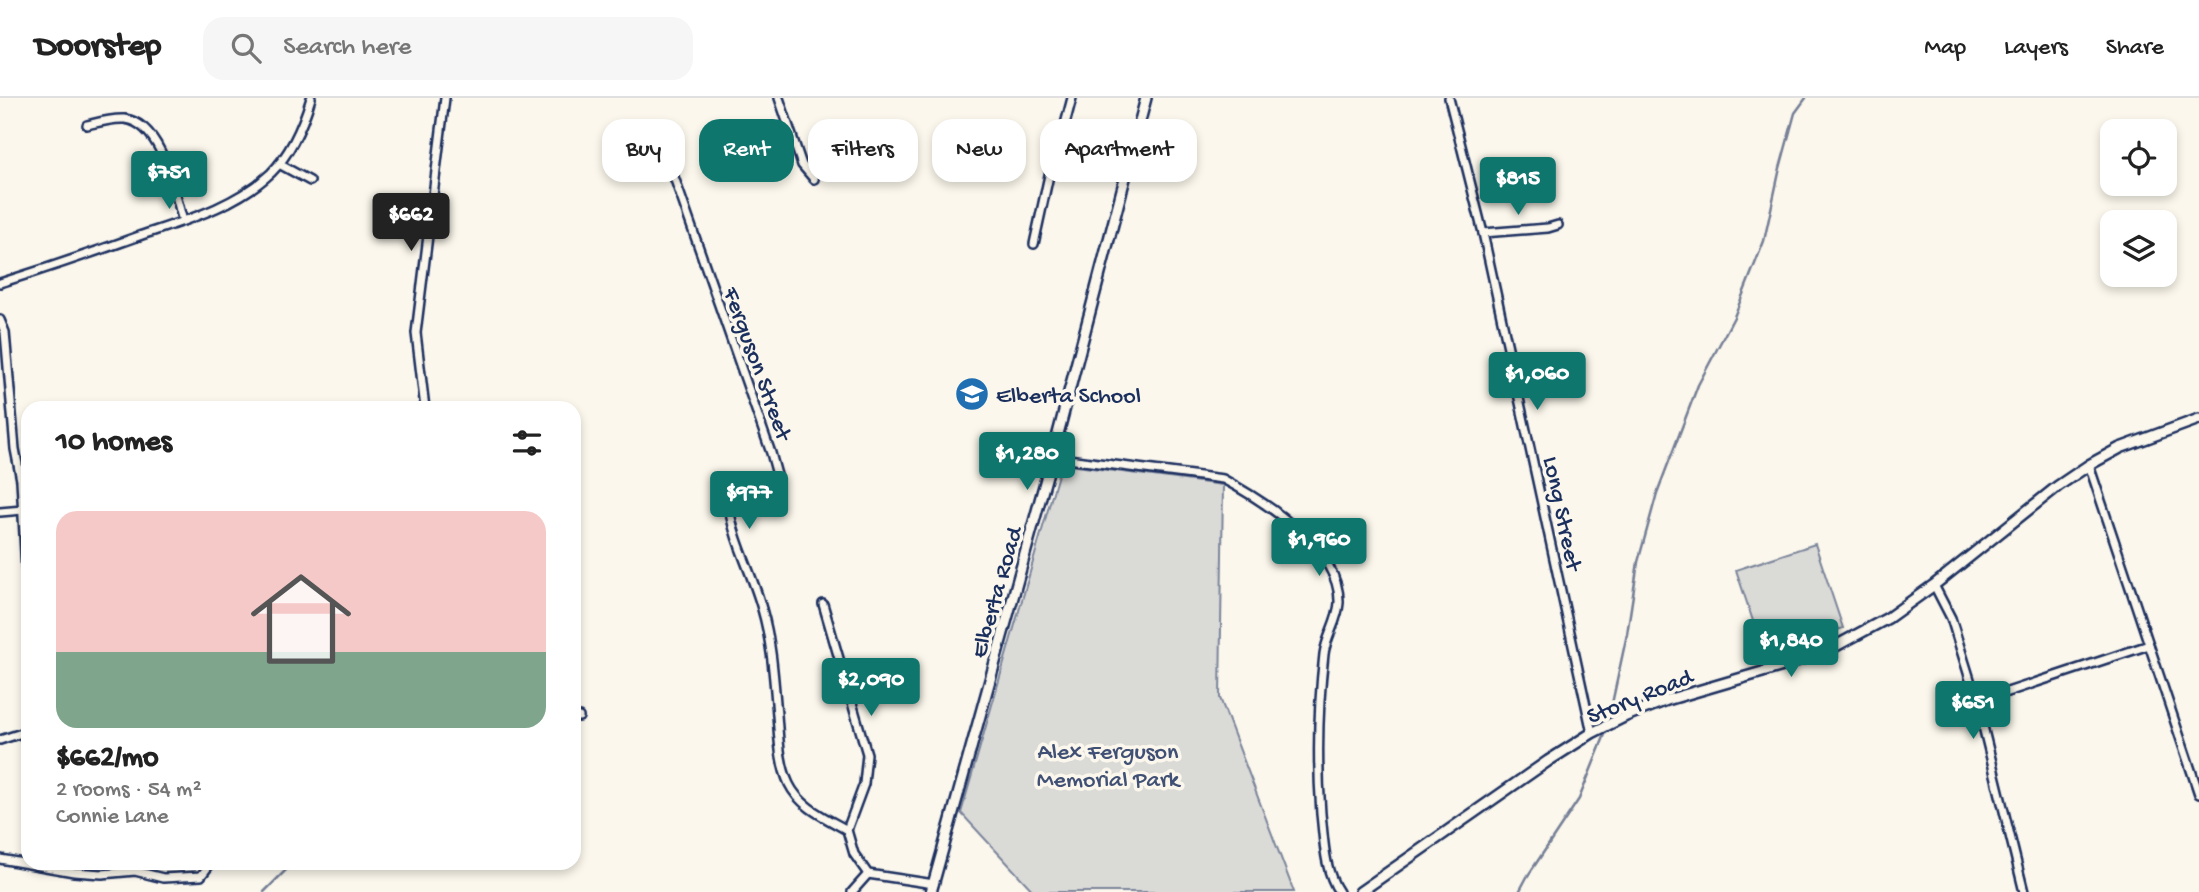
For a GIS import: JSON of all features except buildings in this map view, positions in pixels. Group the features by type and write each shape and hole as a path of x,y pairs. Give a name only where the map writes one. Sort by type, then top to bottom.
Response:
{"street":[{"path":"0,283 183,221 232,201 251,190 279,164 301,128 311,98"},
{"path":"424,401 416,333 445,98"},
{"path":"779,98 802,164 808,172"},
{"path":"1066,119 1072,98"},
{"name":"Elberta Road","path":"1140,119 1146,98"},
{"name":"Long Street","path":"1449,98 1483,233 1592,733"},
{"path":"87,125 111,119 128,119 153,139 162,151 183,221"},
{"path":"279,164 310,181"},
{"name":"Ferguson Street","path":"676,182 777,475 773,484 736,499 729,507 737,539 762,610 770,649 783,764 789,784 799,799 847,830"},
{"path":"1034,244 1048,182"},
{"name":"Elberta Road","path":"932,888 1052,457 1124,182"},
{"path":"1483,233 1527,231 1558,225"},
{"path":"0,320 5,332 15,449 21,480"},
{"name":"Story Road","path":"1360,892 1592,733 1667,700 1783,666 1834,647 1888,618 2089,465 2120,448 2199,419"},
{"path":"1052,457 1223,479 1239,487 1295,527 1321,554 1336,582 1339,605 1325,650 1319,752 1323,833 1330,876 1339,892"},
{"path":"2089,465 2199,794"},
{"path":"0,512 21,510"},
{"path":"1934,585 1951,618 1977,702 2024,892"},
{"path":"822,604 867,754 864,784 847,830 854,854 868,874 932,888"},
{"path":"1977,702 2149,645"},
{"path":"0,740 21,733"},
{"path":"0,859 21,863"},
{"path":"63,870 102,874 135,871 163,878 201,876 207,870"},
{"path":"852,892 868,874"}],"green space":[{"name":"Alex Ferguson Memorial Park","path":"1061,464 1223,485 1220,698 1294,892 1034,892 961,813"},
{"path":"1815,544 1843,628 1764,654 1736,570"}],"waterway":[{"path":"1610,713 1627,634 1638,562 1657,493 1698,385 1734,317 1764,241 1795,113 1806,98"},
{"path":"1519,892 1579,799 1606,732"},
{"path":"264,892 286,870"}],"place":[{"name":"Elberta School","path":"972,394"}]}
